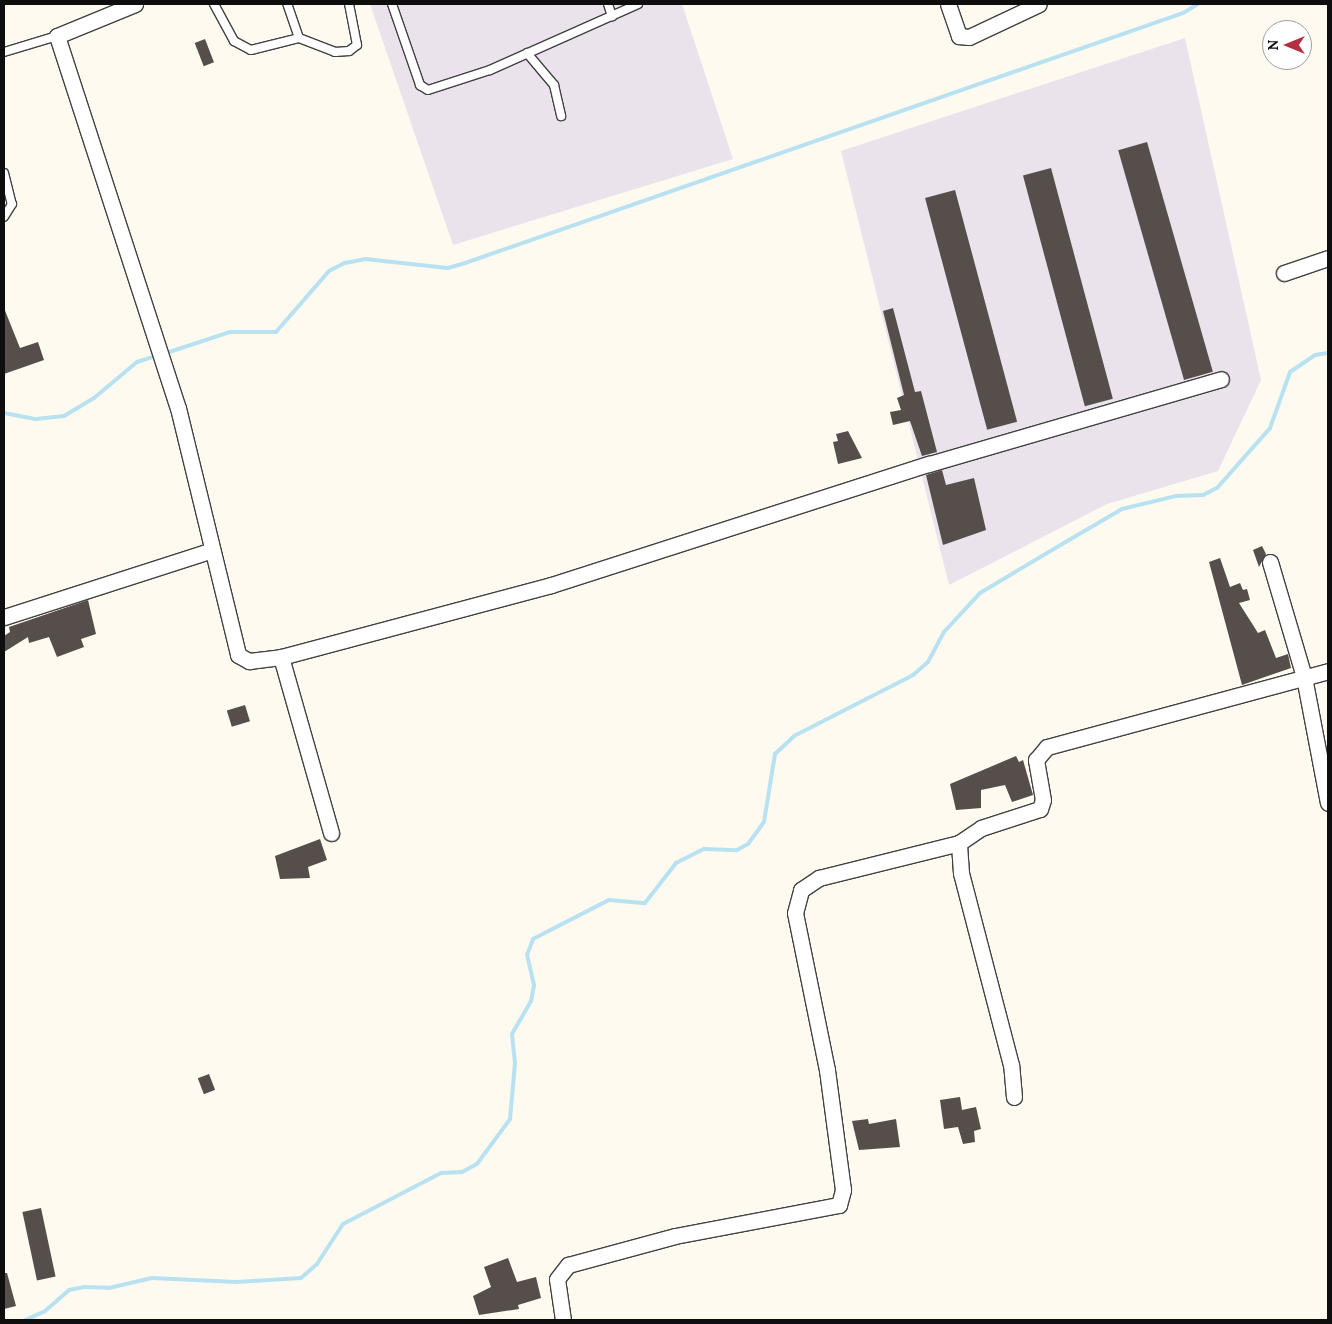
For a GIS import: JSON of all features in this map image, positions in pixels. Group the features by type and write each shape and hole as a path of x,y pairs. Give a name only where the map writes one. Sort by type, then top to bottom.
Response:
{"street":[{"path":"135,4 57,36 197,477 210,551 238,655 249,661 281,657 551,585 929,464 1221,379"},
{"path":"948,4 959,36 968,37 1011,11 1039,4"},
{"path":"1284,273 1328,258"},
{"path":"4,617 210,551"},
{"path":"1270,562 1304,676 1328,803"},
{"path":"281,657 331,833"},
{"path":"563,1320 557,1279 568,1265 675,1236 839,1205 844,1190 827,1070 796,913 801,890 819,878 959,843 981,828 1040,809 1043,800 1036,760 1048,747 1328,671"},
{"path":"959,843 961,873 1011,1065 1014,1097"}],"lane":[{"path":"214,4 234,41 251,50 299,38 335,52 349,51 357,45 349,4"},
{"path":"287,4 299,38"},
{"path":"392,4 420,84 428,90 439,90 638,4"},
{"path":"608,4 612,16"},
{"path":"4,52 57,36"},
{"path":"527,53 554,85 561,116"},
{"path":"4,173 12,204 4,217"}],"shaded area":[{"path":"370,4 682,4 733,159 453,245"},
{"path":"1185,38 1261,380 1218,471 1107,504 949,585 841,151"}],"building":[{"path":"205,39 214,62 204,66 195,43"},
{"path":"1147,142 1213,372 1184,380 1118,150"},
{"path":"1051,168 1113,399 1085,406 1023,176"},
{"path":"955,190 1017,422 987,430 925,198"},
{"path":"4,308 20,348 38,342 44,360 4,374"},
{"path":"893,308 915,392 921,391 937,452 922,456 910,421 893,425 890,412 901,410 897,398 904,395 883,311"},
{"path":"848,431 862,458 838,464 833,442 838,441 836,434"},
{"path":"942,470 946,485 974,478 986,530 943,545 926,475"},
{"path":"1262,546 1266,554 1259,567 1253,550"},
{"path":"1220,558 1230,587 1240,583 1243,590 1247,589 1250,600 1239,603 1258,633 1265,630 1276,658 1288,654 1291,668 1242,685 1209,562"},
{"path":"88,600 96,634 81,639 84,647 57,657 49,637 29,643 28,637 4,652 4,636 10,632 9,627"},
{"path":"245,705 250,721 232,727 227,711"},
{"path":"1016,756 1019,762 1023,760 1033,795 1012,802 1005,785 981,790 981,808 956,810 950,784"},
{"path":"320,839 327,860 308,867 310,878 280,879 275,856"},
{"path":"209,1074 215,1090 204,1094 198,1078"},
{"path":"960,1097 962,1110 976,1107 981,1129 974,1131 975,1142 963,1144 958,1127 944,1129 940,1100"},
{"path":"868,1119 869,1124 896,1119 900,1147 859,1150 852,1121"},
{"path":"41,1208 56,1276 37,1280 22,1212"},
{"path":"508,1258 517,1282 536,1277 541,1298 518,1305 519,1309 479,1315 473,1296 491,1287 484,1267"},
{"path":"4,1273 7,1273 16,1306 4,1309"}],"waterway":[{"path":"163,354 230,332 276,332 329,271 345,263 365,259 448,268 465,263 1183,13 1198,4"},
{"path":"25,1320 45,1311 69,1290 84,1287 109,1288 152,1278 236,1282 301,1278 317,1264 343,1224 441,1173 462,1172 477,1164 510,1119 515,1063 512,1034 531,1001 534,985 527,955 533,939 609,900 645,903 676,863 704,849 737,850 748,844 764,822 775,754 794,736 913,675 928,662 944,632 980,593 1069,540 1122,509 1176,496 1203,495 1217,488 1270,428 1290,372 1315,355 1328,353"},
{"path":"4,413 36,419 64,416 94,398 137,362 156,356"}]}
